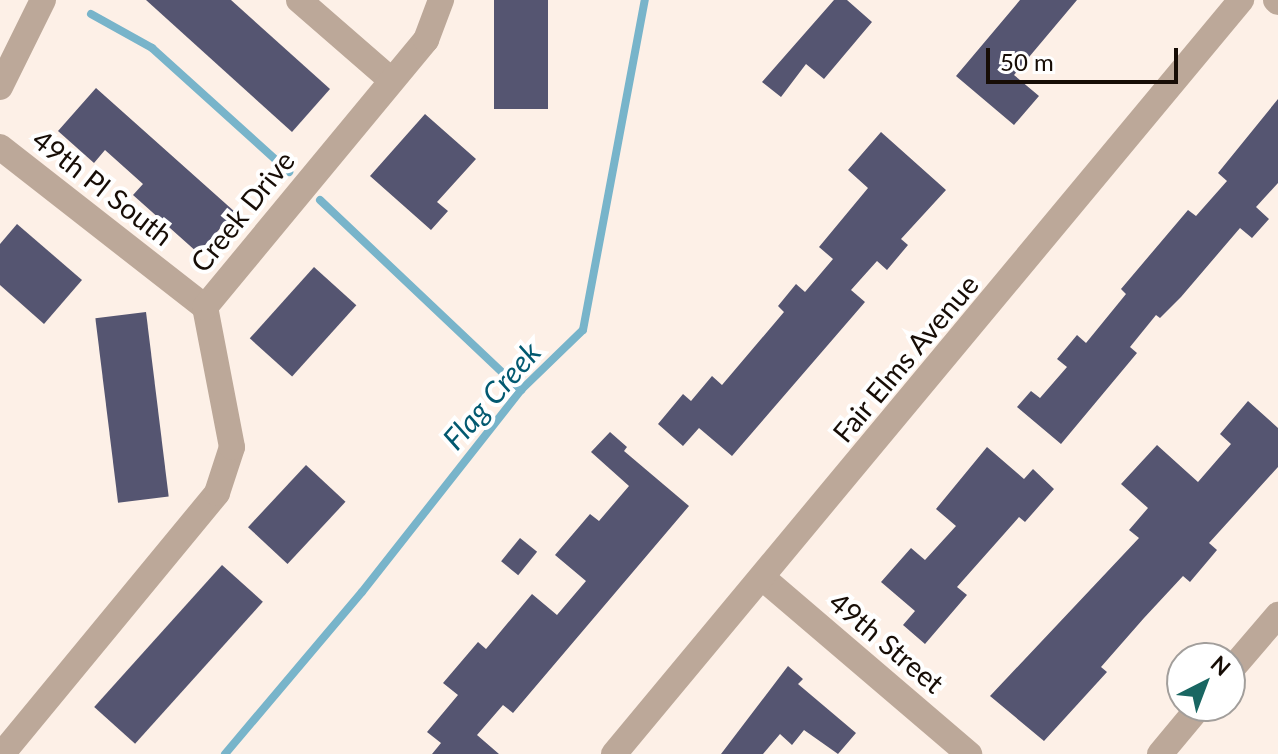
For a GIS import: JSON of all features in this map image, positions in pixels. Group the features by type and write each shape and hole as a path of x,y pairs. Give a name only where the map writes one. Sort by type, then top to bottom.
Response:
{"street":[{"path":"0,87 43,0"},
{"path":"299,0 391,80"},
{"name":"Creek Drive","path":"2,754 217,493 232,447 205,307 426,40 441,0"},
{"name":"Fair Elms Avenue","path":"614,754 764,579 1241,0"},
{"name":"49th Pl South","path":"0,147 205,307"},
{"name":"49th Street","path":"764,579 969,754"},
{"path":"1246,652 1278,615"},
{"path":"1160,754 1187,722"}],"building":[{"path":"146,0 231,0 330,89 292,132"},
{"path":"494,0 548,0 548,109 494,109"},
{"path":"834,0 847,0 872,22 824,79 806,64 781,97 762,82"},
{"path":"1020,0 1077,0 1014,75 1039,96 1014,125 956,76"},
{"path":"96,88 235,212 198,253 133,195 143,184 105,150 94,163 58,131"},
{"path":"1278,99 1278,183 1256,207 1269,219 1252,238 1240,228 1181,297 1160,318 1156,315 1130,347 1137,353 1061,444 1017,407 1031,391 1040,398 1067,367 1057,359 1077,335 1086,343 1126,294 1121,289 1188,210 1196,216 1227,181 1218,173"},
{"path":"425,114 476,159 437,202 448,211 431,230 370,176"},
{"path":"881,132 946,190 901,239 908,245 887,270 877,261 851,290 865,302 732,456 699,428 683,446 658,424 683,394 691,401 712,376 722,385 784,312 778,306 796,284 805,292 833,259 819,247 868,188 848,170"},
{"path":"17,224 82,280 44,324 0,285 0,244"},
{"path":"314,267 356,305 292,376 250,338"},
{"path":"146,312 169,497 118,503 95,318"},
{"path":"1248,401 1278,428 1278,467 1209,543 1217,550 1190,582 1183,576 1144,618 1101,667 1107,672 1044,741 990,696 1139,538 1129,530 1148,508 1121,484 1157,445 1198,482 1231,444 1220,434"},
{"path":"610,432 627,447 624,451 689,506 513,713 503,705 477,735 499,754 432,754 441,743 427,732 458,695 443,683 478,642 486,649 532,594 557,615 586,581 555,555 590,514 599,521 629,486 591,452"},
{"path":"987,447 1024,479 1033,469 1054,489 1025,522 1019,517 957,587 967,595 925,644 903,625 915,611 881,582 911,548 925,560 956,526 936,509"},
{"path":"306,465 345,502 288,564 248,527"},
{"path":"520,538 537,552 518,575 501,561"},
{"path":"222,565 263,602 135,744 94,707"},
{"path":"788,666 803,679 798,684 856,733 838,754 804,730 792,745 780,734 763,754 721,754"}],"waterway":[{"name":"Flag Creek","path":"225,754 362,592 521,390 583,330 645,0"},
{"path":"91,14 152,48 289,172"},
{"path":"320,200 521,390"}]}
